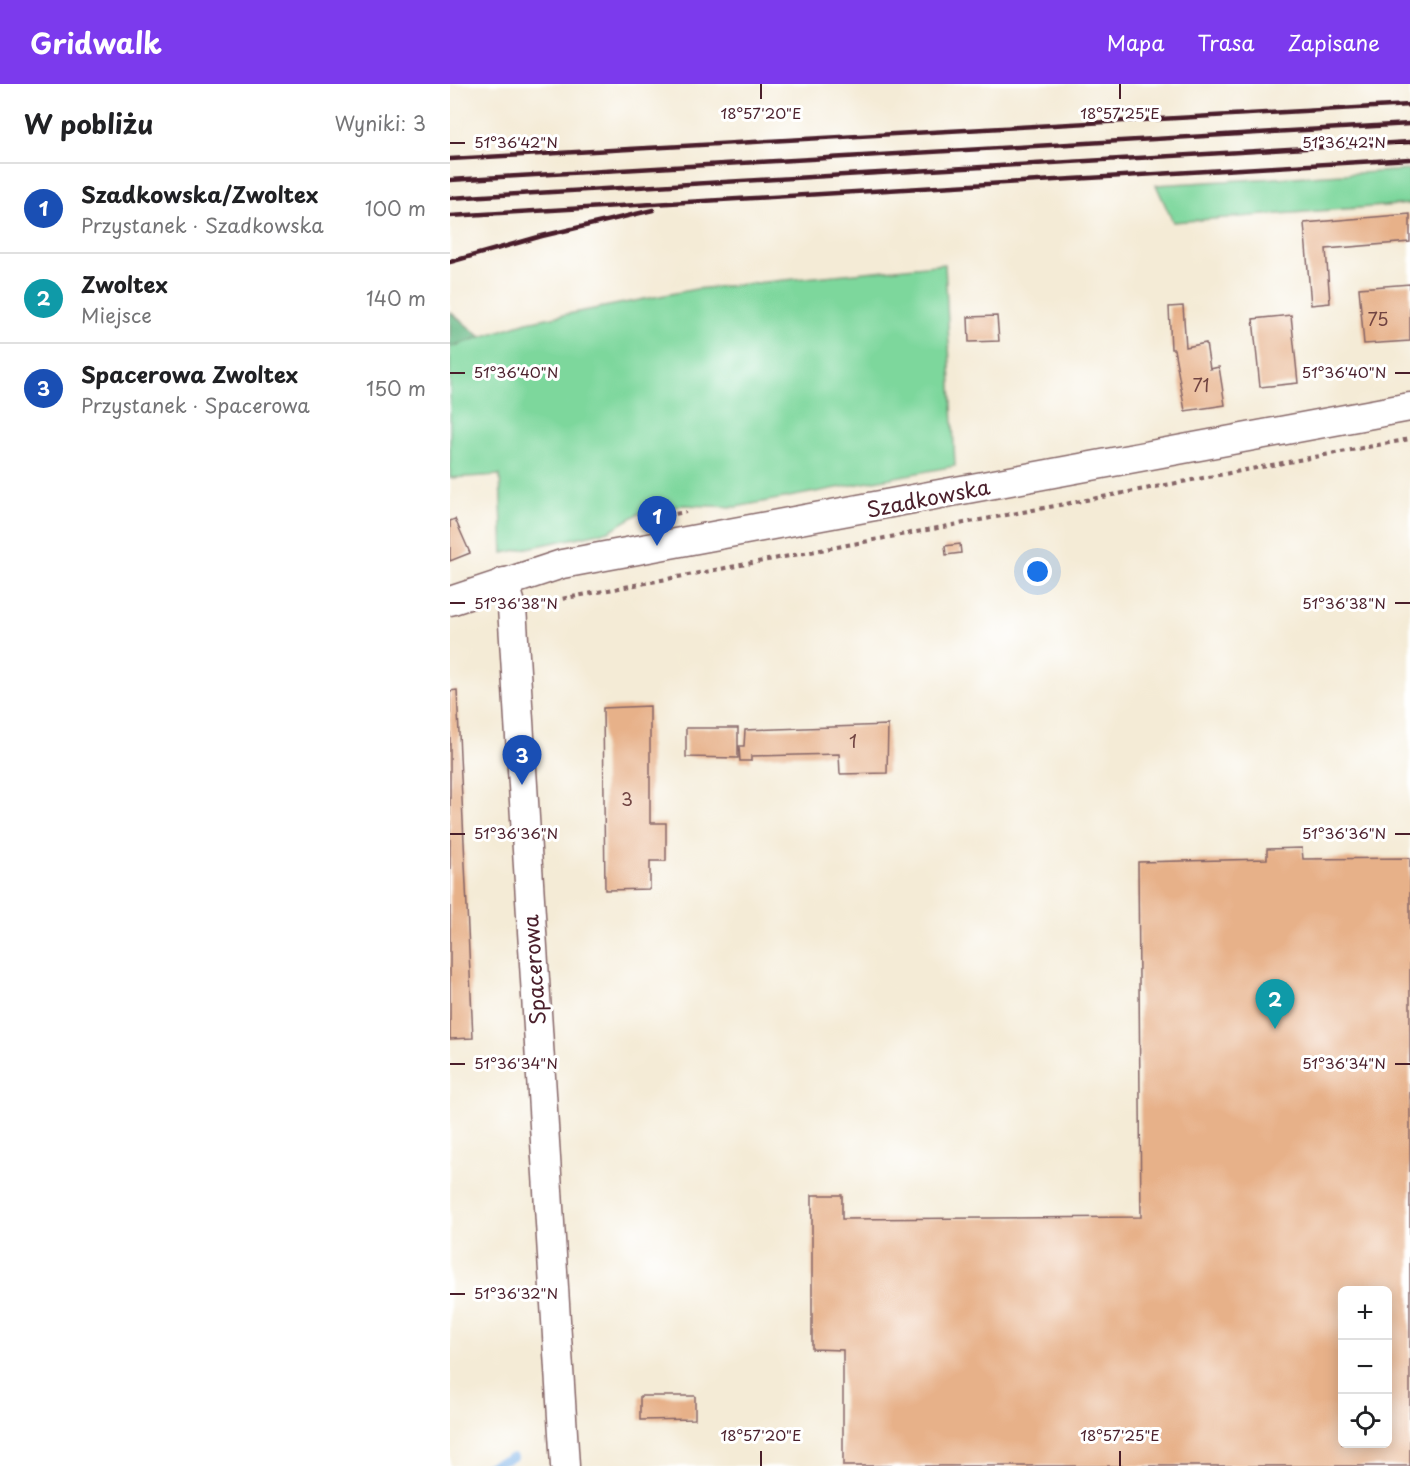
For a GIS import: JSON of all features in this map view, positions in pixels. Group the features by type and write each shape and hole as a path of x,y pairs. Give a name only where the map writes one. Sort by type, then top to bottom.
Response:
{"street":[{"name":"Szadkowska","path":"450,601 562,564 1410,407"},
{"name":"Spacerowa","path":"504,582 513,618 565,1466"}],"path":[{"path":"545,602 1410,439"}],"green space":[{"path":"1410,170 1410,204 1173,222 1156,185"},
{"path":"945,264 955,466 736,507 683,505 638,514 609,531 503,553 500,475 450,478 450,347 527,322 696,289"},
{"path":"450,312 481,337 450,347"}],"building":[{"path":"1410,214 1410,242 1326,249 1330,303 1311,305 1304,223"},
{"path":"1410,284 1410,341 1364,344 1359,288"},
{"path":"1183,306 1186,347 1206,343 1210,369 1219,367 1225,405 1185,411 1174,349 1171,349 1169,307"},
{"path":"1291,315 1298,383 1260,387 1253,319"},
{"path":"997,316 999,341 969,342 968,317"},
{"path":"455,519 470,553 450,561 450,521"},
{"path":"960,544 961,553 946,555 945,546"},
{"path":"457,690 473,1038 450,1039 450,691"},
{"path":"650,706 650,823 666,823 666,861 650,861 650,889 605,890 603,708"},
{"path":"888,725 887,773 840,774 839,754 751,756 751,761 740,761 739,746 744,746 745,730"},
{"path":"686,728 738,728 738,758 686,757"},
{"path":"1302,848 1303,859 1410,858 1410,1466 843,1466 843,1350 812,1349 812,1195 842,1195 842,1219 1141,1217 1138,862 1267,859 1267,849"},
{"path":"640,1396 695,1396 695,1419 640,1420"}],"waterway":[{"path":"487,1466 513,1457"}],"railway":[{"path":"450,159 1410,105"},
{"path":"450,180 1410,124"},
{"path":"450,198 1410,142"},
{"path":"450,216 1410,159"},
{"path":"450,262 542,236 653,210"}],"place":[{"name":"Szadkowska/Zwoltex","path":"657,546"},
{"name":"Spacerowa Zwoltex","path":"522,785"},
{"name":"Zwoltex","path":"1275,1029"}]}
